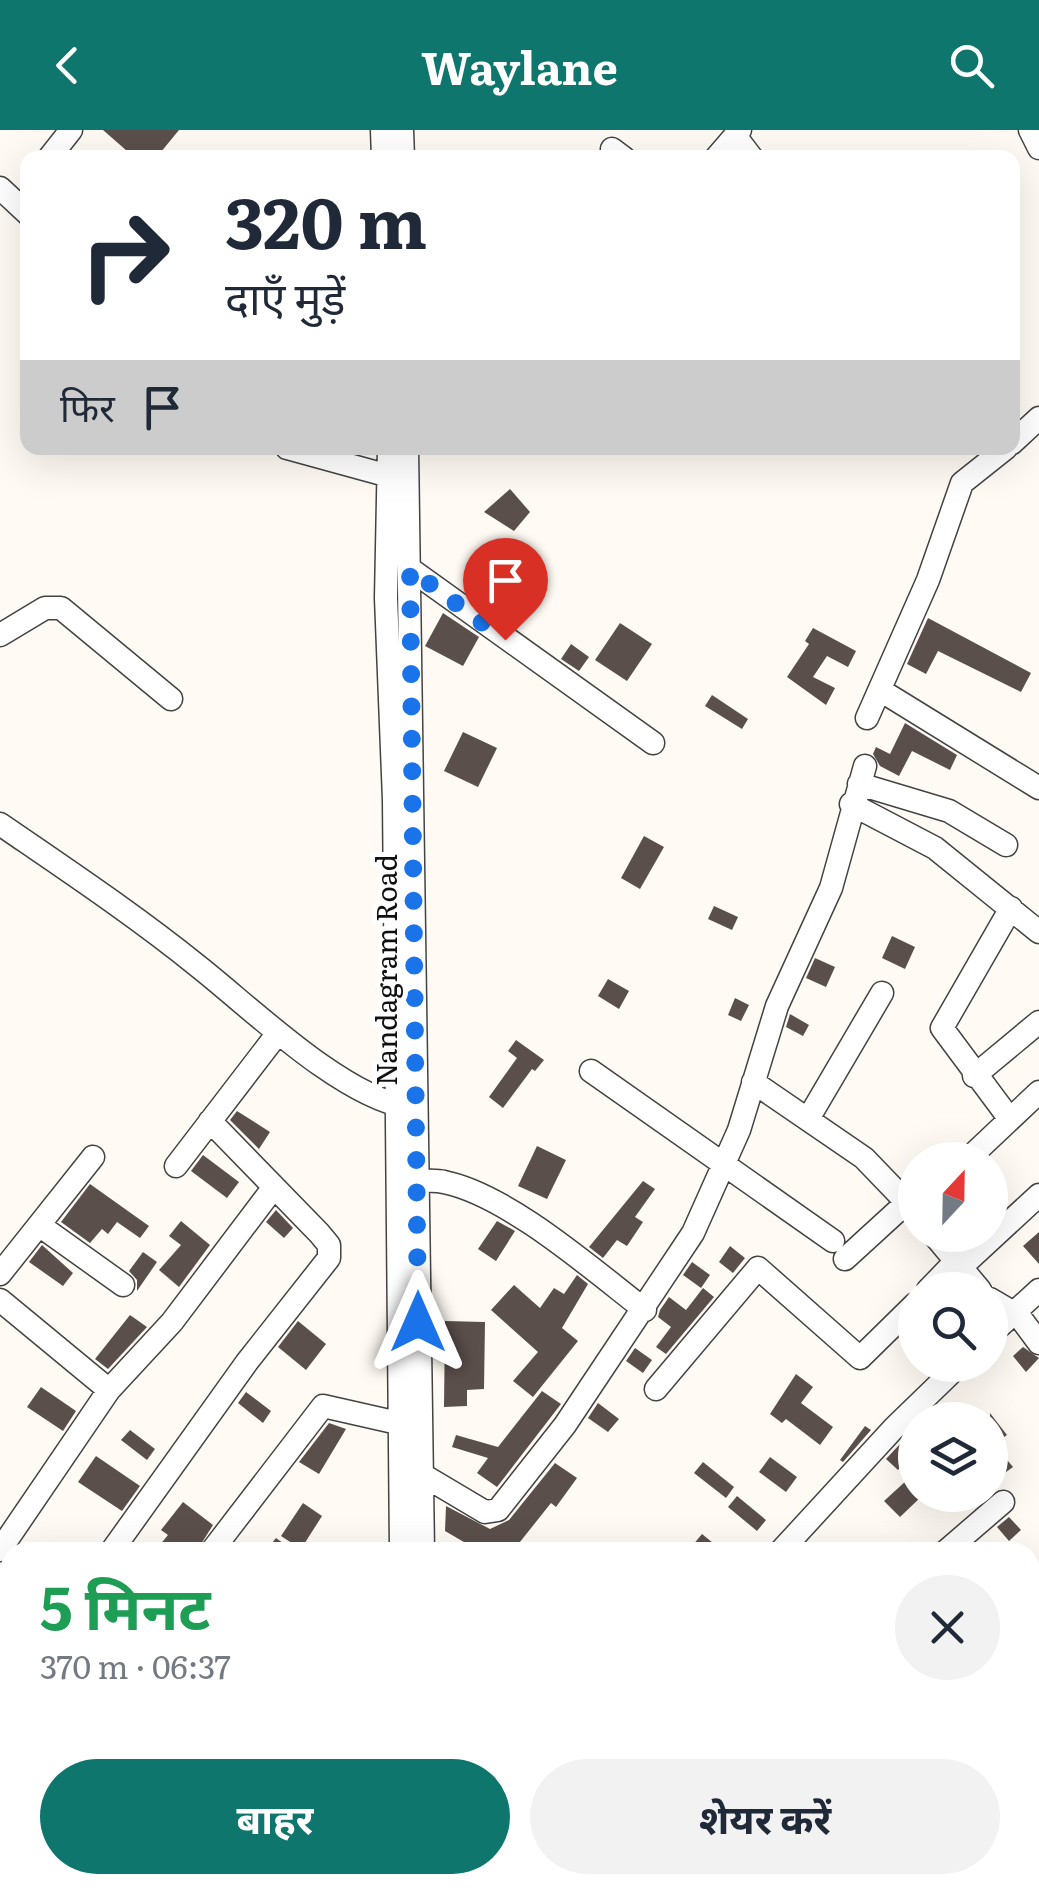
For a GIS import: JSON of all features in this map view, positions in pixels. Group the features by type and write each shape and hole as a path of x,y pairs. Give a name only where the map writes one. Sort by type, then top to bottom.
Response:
{"street":[{"path":"1030,130 1039,148"},
{"path":"312,455 389,476"},
{"name":"Nandagram Road","path":"389,455 402,696 406,1107 423,1542"},
{"name":"Nandagram Road","path":"402,696 410,569 408,455"},
{"path":"867,718 928,580 962,484 997,455"},
{"path":"410,569 652,742"},
{"path":"0,635 45,608 61,608 171,699"},
{"path":"880,690 1039,788"},
{"path":"858,785 949,811 1006,845"},
{"path":"858,785 1039,932"},
{"path":"421,1474 485,1512 498,1510 565,1424 645,1310 693,1233 727,1162 777,1006 830,888 858,785"},
{"path":"0,824 200,968 278,1033 354,1084 406,1107"},
{"path":"1009,1118 942,1028 1011,908"},
{"path":"808,1119 882,993"},
{"path":"974,1076 1039,1022"},
{"path":"176,1166 278,1033"},
{"path":"590,1070 727,1162 839,1250 898,1211"},
{"path":"753,1082 864,1158 898,1189"},
{"path":"985,1142 1039,1092"},
{"path":"119,1542 225,1392 330,1258 329,1245 210,1121"},
{"path":"0,1274 94,1156"},
{"path":"408,1182 448,1182 479,1195 547,1235 645,1310"},
{"name":"Nandagram Road","path":"401,1542 398,1423 408,1182"},
{"path":"5,1542 109,1390 172,1322 274,1187"},
{"path":"949,1272 1039,1195"},
{"path":"39,1225 123,1285"},
{"path":"948,1252 965,1272"},
{"path":"656,1388 758,1268 860,1358 898,1321"},
{"path":"1008,1318 1039,1290"},
{"path":"0,1300 109,1390"},
{"path":"1008,1310 1039,1342"},
{"path":"789,1542 941,1382"},
{"path":"219,1542 323,1406 398,1423"},
{"path":"957,1542 992,1512"}],"building":[{"path":"103,130 179,130 163,150 126,150"},
{"path":"510,489 530,512 514,531 484,512"},
{"path":"443,613 479,637 463,666 425,646"},
{"path":"928,618 1031,673 1021,692 938,651 926,674 907,664"},
{"path":"620,623 652,644 627,681 595,660"},
{"path":"813,628 856,651 848,667 827,656 813,677 835,688 826,705 787,677 809,644 805,641"},
{"path":"571,644 589,657 579,671 561,659"},
{"path":"712,695 748,719 742,729 705,706"},
{"path":"905,723 957,755 950,770 912,751 899,776 880,766 873,754 876,747 890,754"},
{"path":"463,732 497,748 478,787 444,771"},
{"path":"644,836 664,847 640,889 621,878"},
{"path":"714,906 738,917 732,930 708,919"},
{"path":"892,936 915,947 905,969 882,958"},
{"path":"815,958 835,967 826,987 806,978"},
{"path":"608,979 629,991 619,1009 598,996"},
{"path":"735,998 749,1005 741,1021 728,1015"},
{"path":"790,1014 809,1025 803,1036 786,1027"},
{"path":"516,1040 544,1060 535,1071 532,1069 503,1108 489,1097 517,1058 508,1051"},
{"path":"237,1111 270,1132 259,1149 230,1120"},
{"path":"537,1146 566,1160 547,1199 518,1186"},
{"path":"203,1155 239,1182 227,1198 191,1171"},
{"path":"643,1181 655,1189 635,1217 643,1222 627,1246 617,1240 603,1258 589,1247"},
{"path":"90,1184 149,1226 140,1238 117,1222 108,1234 102,1229 90,1243 61,1222"},
{"path":"276,1210 293,1228 284,1238 266,1222"},
{"path":"181,1221 210,1245 179,1287 159,1270 181,1245 169,1236"},
{"path":"497,1221 515,1231 496,1261 478,1249"},
{"path":"1039,1232 1039,1264 1023,1246"},
{"path":"42,1245 73,1273 63,1286 29,1262"},
{"path":"730,1246 745,1258 733,1273 719,1262"},
{"path":"143,1252 157,1262 137,1291 137,1280 129,1271"},
{"path":"692,1262 710,1275 701,1288 683,1275"},
{"path":"577,1275 588,1284 562,1328 578,1341 533,1397 513,1381 538,1352 491,1310 514,1285 540,1308 554,1288 564,1294"},
{"path":"703,1288 714,1297 666,1354 656,1347 671,1327 658,1317 660,1310 669,1297 686,1310"},
{"path":"130,1315 147,1327 108,1369 95,1359"},
{"path":"298,1321 326,1344 306,1370 278,1347"},
{"path":"445,1321 485,1322 484,1389 467,1390 467,1406 444,1407"},
{"path":"1023,1347 1039,1358 1026,1372 1013,1356"},
{"path":"635,1348 652,1360 643,1373 626,1361"},
{"path":"796,1374 813,1387 801,1403 833,1427 820,1445 786,1419 782,1423 770,1414"},
{"path":"41,1387 76,1411 63,1431 27,1407"},
{"path":"542,1391 561,1404 497,1487 477,1473 488,1458 452,1447 456,1435 498,1447"},
{"path":"246,1392 271,1411 263,1423 238,1403"},
{"path":"598,1403 619,1419 608,1432 588,1418"},
{"path":"329,1423 346,1429 319,1474 299,1462"},
{"path":"865,1426 871,1430 843,1462 840,1460"},
{"path":"130,1430 155,1449 147,1460 121,1440"},
{"path":"898,1446 898,1470 886,1459"},
{"path":"96,1456 140,1486 122,1511 78,1482"},
{"path":"770,1457 797,1477 786,1492 759,1472"},
{"path":"703,1462 734,1487 726,1498 694,1473"},
{"path":"555,1463 577,1478 556,1507 551,1503 520,1542 464,1542 445,1531 446,1506 490,1529 509,1520"},
{"path":"898,1488 898,1512 905,1512 900,1517 884,1501"},
{"path":"737,1496 766,1520 757,1531 728,1507"},
{"path":"183,1502 213,1525 202,1542 162,1542 168,1535 161,1530"},
{"path":"303,1503 322,1516 305,1542 290,1542 281,1536"},
{"path":"1009,1517 1021,1530 1009,1541 997,1527"},
{"path":"702,1534 712,1542 695,1542"}],"route":[{"path":"418,1322 410,569 505,640"}]}
